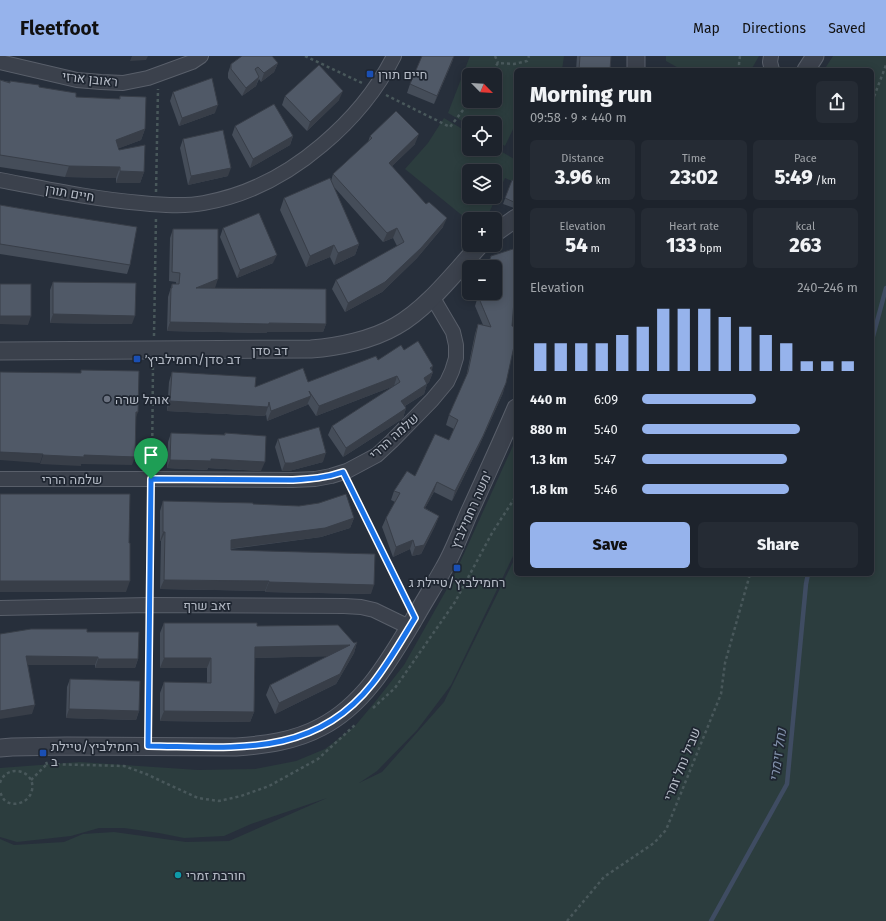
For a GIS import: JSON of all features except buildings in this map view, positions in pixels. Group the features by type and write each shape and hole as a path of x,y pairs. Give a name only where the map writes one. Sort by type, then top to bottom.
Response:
{"street":[{"name":"ראובן ארזי","path":"0,62 77,80 123,83 148,78 192,62 201,56"},
{"name":"חיים תורן","path":"0,180 84,196 156,205 203,203 246,191 279,176 313,153 364,104 379,84 394,56"},
{"path":"636,56 636,68"},
{"path":"771,56 770,62 772,68"},
{"path":"807,68 815,56"},
{"path":"502,227 514,219"},
{"name":"דב סדן","path":"0,351 331,348 374,336 396,326 414,314 433,298 474,252"},
{"name":"שלמה הררי","path":"0,479 293,480 314,479 343,472 377,455 392,442 447,382 456,358 456,345 453,332 433,298"},
{"name":"משה רחמילביץ'","path":"0,748 40,746 258,746 299,737 321,727 340,715 371,685 390,659 445,567 514,413"},
{"name":"זאב שרף","path":"0,608 149,605 344,606 361,607 374,610 412,622"}],"path":[{"path":"496,56 498,63"},
{"path":"498,63 514,64 527,61 529,56"},
{"path":"740,56 740,68"},
{"path":"494,68 498,63"},
{"path":"874,97 886,65"},
{"path":"148,746 158,74"},
{"path":"450,127 465,108"},
{"path":"343,472 412,622"},
{"path":"373,708 395,688 455,602 492,533 514,499"},
{"name":"שביל נחל זמרי","path":"567,921 604,878 654,843 666,830 721,694 725,664 749,576"},
{"path":"31,780 47,764 124,766 146,774 198,798 219,801 241,796 269,786 318,758 356,723"},
{"path":"40,746 47,764"},
{"path":"0,783 4,775 9,772 20,771 31,780 32,786 32,792 29,797 25,801 18,804 7,802 0,792"}],"shaded area":[{"path":"470,56 564,56 562,68 514,68 514,127 505,146 502,144 502,116 462,116 462,121 448,113 462,77 462,108 502,108 502,68 465,68"},
{"path":"666,56 759,56 752,68 678,68 666,61"},
{"path":"833,56 886,56 886,921 0,921 0,839 14,845 64,842 83,834 114,832 186,842 229,841 327,798 251,824 224,836 184,838 124,828 99,828 71,836 17,842 0,837 0,768 80,762 198,770 255,769 296,761 325,749 355,726 404,665 452,580 514,443 514,554 451,685 417,730 377,771 359,783 382,772 444,702 514,560 514,576 874,576 874,68 825,68"},
{"path":"444,118 462,129 462,156 502,156 502,152 514,159 514,182 505,178 502,185 502,164 462,164 462,204 493,204 489,212 462,212 462,215 405,169 428,143"}],"waterway":[{"name":"נחל זימרי","path":"874,333 886,288"},
{"name":"נחל זימרי","path":"711,921 787,784 808,576"}],"place":[{"name":"חיים תורן","path":"370,74"},
{"name":"דב סדן/רחמילביץ׳","path":"137,359"},
{"name":"אוהל שרה","path":"107,399"},
{"name":"רחמילביץ/טיילת ג","path":"457,568"},
{"name":"רחמילביץ/טיילת ב","path":"43,753"},
{"name":"חורבת זמרי","path":"178,875"}],"route":[{"path":"343,472 415,618 390,659 371,685 340,715 321,727 299,737 258,746 148,746 151,479 293,480 314,479 343,472"}]}
